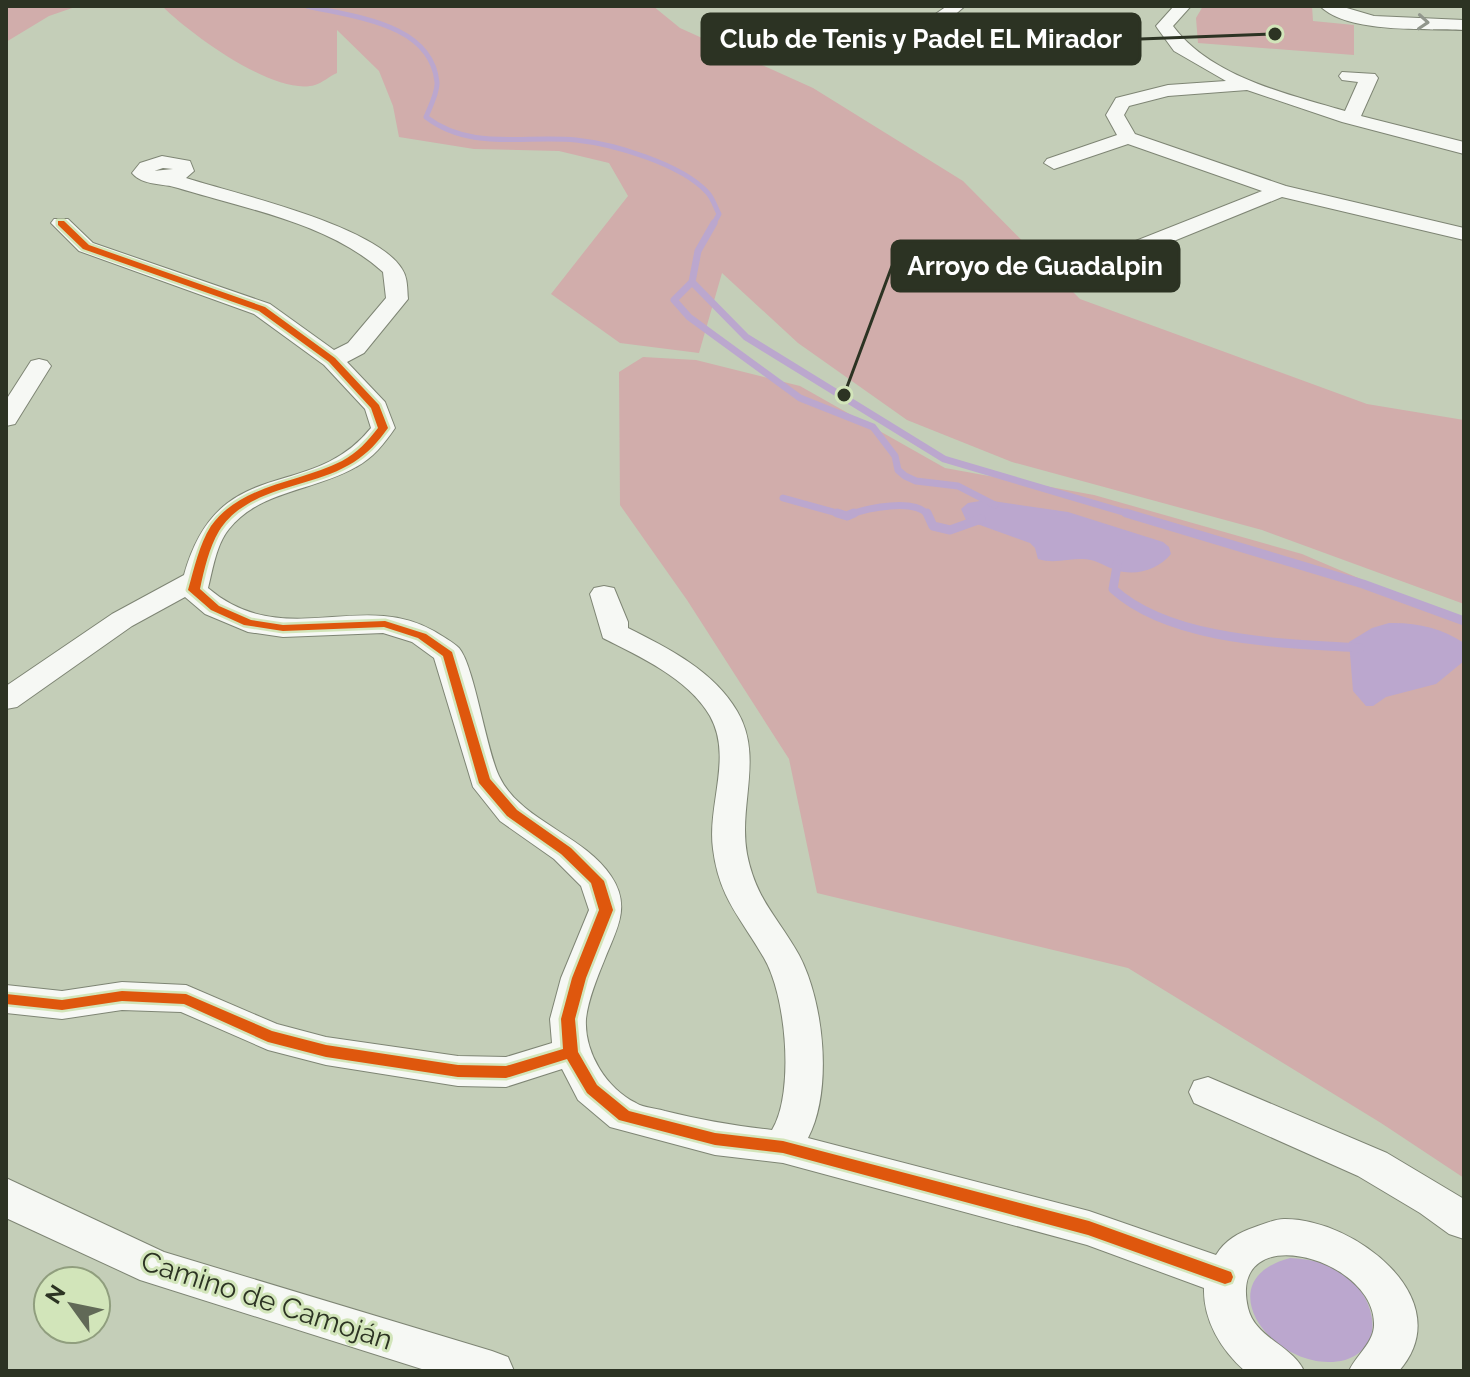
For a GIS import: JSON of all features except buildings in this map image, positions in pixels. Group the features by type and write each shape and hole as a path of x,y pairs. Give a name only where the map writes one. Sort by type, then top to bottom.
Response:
{"street":[{"path":"957,6 927,27 928,34 982,56"},
{"path":"1183,6 1164,26 1167,35 1194,56 1246,85 1351,118 1464,148"},
{"path":"1328,6 1337,12 1357,17 1464,25"},
{"path":"1348,76 1369,78 1351,118"},
{"path":"1128,138 1115,115 1122,102 1142,94 1175,89 1246,85"},
{"path":"1054,163 1128,138 1280,191 1464,234"},
{"path":"166,178 290,216 338,236 379,257 389,266 396,276 397,299 356,348 332,360"},
{"path":"1060,279 1280,191"},
{"path":"61,223 86,247 262,309 332,360 376,407 383,428 374,445 331,472 277,488 242,505 218,526 194,590 215,608 248,623 283,628 385,624 422,636 448,654 484,780 512,813 566,851 597,881 606,910 579,978 568,1019 571,1052 592,1089 624,1116 715,1139 783,1147 1089,1228 1225,1277"},
{"path":"6,419 39,366"},
{"path":"6,700 122,620 197,579"},
{"path":"604,594 614,622 613,632 657,654 703,688 723,710 733,735 735,779 728,812 735,871 748,908 784,960 803,1028 799,1115 783,1147"},
{"path":"6,999 62,1005 122,996 186,999 238,1024 326,1051 458,1071 506,1072 571,1052"},
{"path":"1208,1092 1331,1144 1398,1177 1464,1222"},
{"name":"Camino de Camoján","path":"10,1204 155,1267 492,1371"},
{"path":"1282,1371 1248,1347 1234,1328 1226,1306 1225,1277 1241,1253 1258,1242 1279,1237 1302,1237 1325,1242 1348,1253 1375,1278 1393,1307 1395,1328 1392,1348 1377,1369"}],"shaded area":[{"path":"6,6 78,6 49,16 6,42"},
{"path":"162,6 653,6 680,28 813,88 963,181 1080,299 1367,404 1464,420 1464,604 1262,530 1012,462 907,420 798,343 722,273 699,353 620,343 551,294 628,196 609,163 559,151 474,149 399,137 393,106 379,71 337,30 337,73 315,85 298,86 278,82 234,60"},
{"path":"1203,6 1312,6 1313,21 1354,25 1354,55 1198,43 1196,18"},
{"path":"643,357 696,360 800,386 945,468 1094,495 1302,554 1464,623 1464,1178 1381,1123 1128,968 817,893 789,759 687,600 620,505 619,372"},
{"path":"986,500 1068,512 1163,542 1171,554 1159,565 1136,572 1113,569 1087,559 1038,559 1030,543 966,520 961,509 968,503"},
{"path":"1389,623 1428,627 1447,633 1464,643 1464,661 1436,684 1386,697 1373,706 1366,706 1353,691 1349,642 1372,628"},
{"path":"1290,1258 1331,1266 1354,1282 1362,1293 1369,1306 1372,1332 1359,1353 1345,1360 1320,1361 1296,1354 1275,1341 1259,1324 1251,1305 1252,1286 1264,1270"}],"waterway":[{"path":"307,6 387,26 421,47 432,62 437,82 426,117 443,128 479,138 591,142 646,157 681,173 707,192 719,214 713,225"},
{"path":"692,282 698,251 714,223"},
{"path":"692,282 746,337 944,459 1133,515"},
{"path":"692,282 674,300 689,317 800,398 873,427 895,456 898,470 905,476 916,481 958,486 995,505"},
{"path":"783,498 839,514"},
{"path":"850,515 878,507 902,506 922,510 928,515"},
{"path":"850,515 854,513"},
{"path":"1126,513 1363,584 1464,621"},
{"path":"839,514 844,515"},
{"path":"839,514 850,515"},
{"path":"928,515 933,526 950,530 981,519"},
{"path":"1118,560 1113,589 1137,607 1166,620 1197,630 1264,641 1360,648"}],"cycle path":[{"path":"61,223 86,247 262,309 332,360 376,407 383,428 368,448 326,472 255,496 234,509 217,526 200,565 194,590 215,608 248,623 283,628 385,624 422,636 448,654 484,780 512,813 566,851 597,881 606,910 579,978 568,1019 571,1052 592,1089 624,1116 715,1139 783,1147 1089,1228 1225,1277"},
{"path":"6,999 62,1005 122,996 186,999 268,1036 326,1051 458,1071 506,1072 571,1052"}],"place":[{"name":"Club de Tenis y Padel EL Mirador","path":"1275,34"},
{"name":"Arroyo de Guadalpin","path":"844,395"}]}
